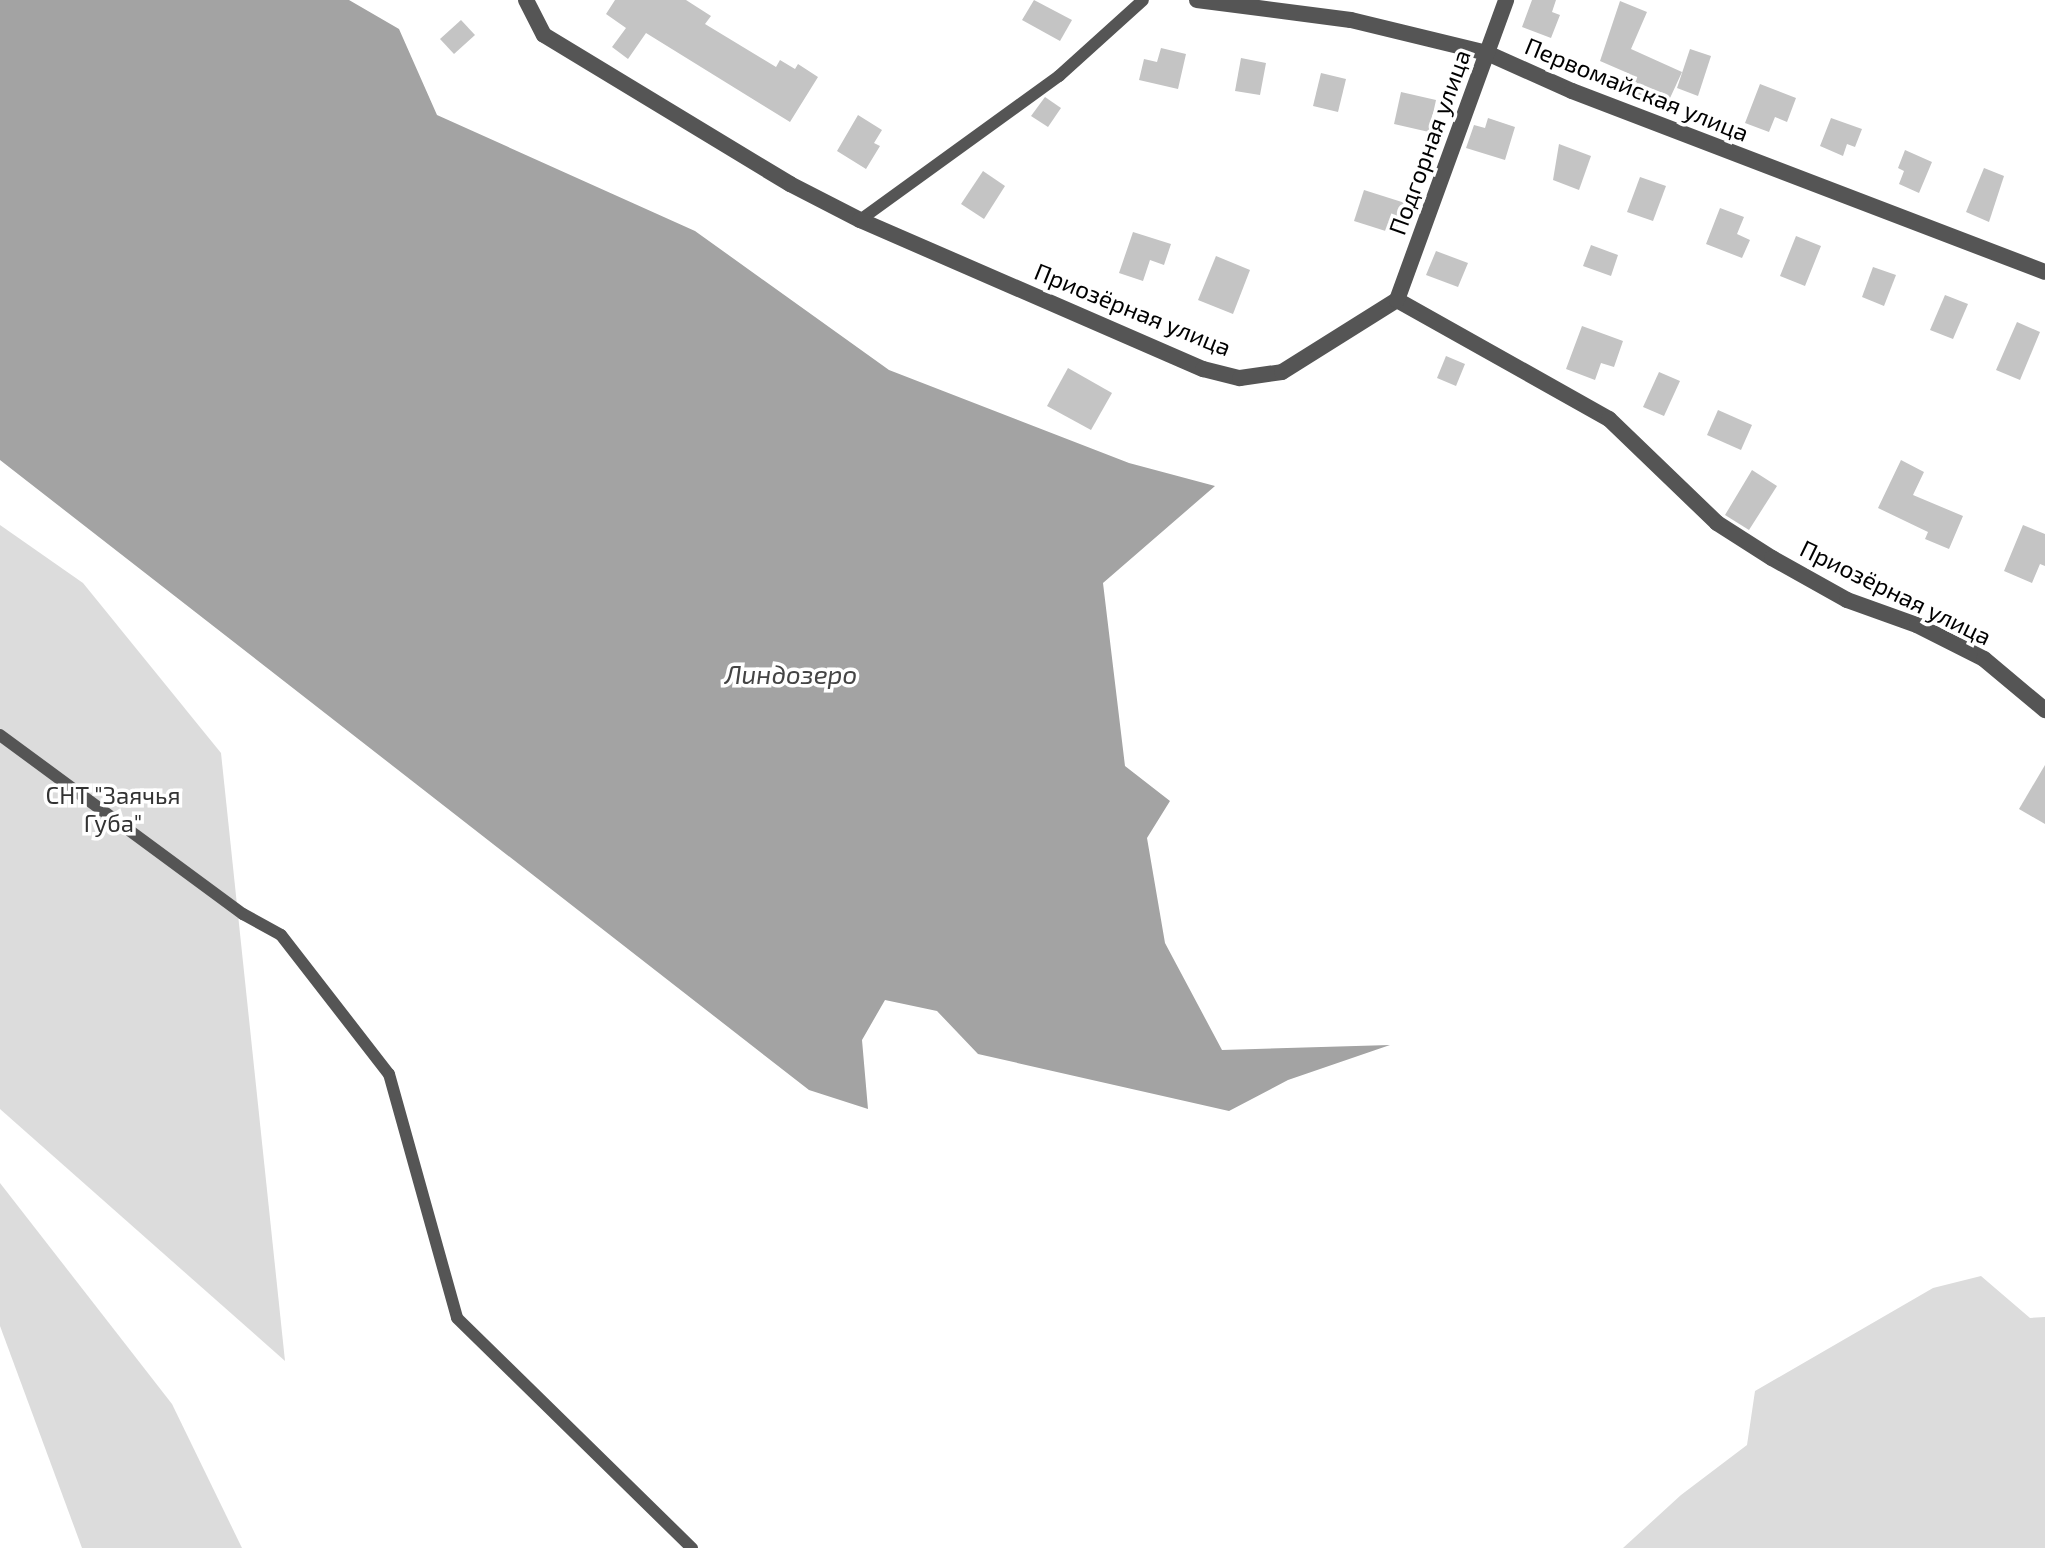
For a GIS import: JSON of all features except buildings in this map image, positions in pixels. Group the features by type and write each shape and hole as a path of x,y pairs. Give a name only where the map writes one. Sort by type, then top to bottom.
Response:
{"street":[{"name":"Приозёрная улица","path":"526,0 544,35 583,61 860,220 1203,369 1240,378 1282,372 1397,300 1609,419 1717,523 1772,558 1847,600 1917,625 1984,659 2045,710"},
{"name":"Первомайская улица","path":"1197,0 1351,20 1487,53 1572,91 2045,272"},
{"name":"Подгорная улица","path":"1397,300 1506,0"}],"lane":[{"path":"860,220 1059,76 1143,0"},
{"path":"0,735 243,914 281,935 389,1074 457,1318 692,1548"}],"green space":[{"name":"СНТ \"Заячья Губа\"","path":"0,525 83,583 221,753 285,1361 0,1109"},
{"path":"0,1183 172,1404 242,1548 82,1548 0,1326"},
{"path":"1981,1276 2030,1318 2045,1317 2045,1548 1623,1548 1681,1495 1747,1445 1755,1391 1933,1288"}],"water":[{"name":"Линдозеро","path":"0,0 349,0 399,29 437,115 695,231 889,370 1129,463 1215,486 1103,583 1125,766 1170,801 1147,838 1165,943 1222,1050 1390,1045 1288,1080 1229,1111 978,1054 937,1011 885,1000 862,1040 868,1109 809,1090 0,460"}]}
